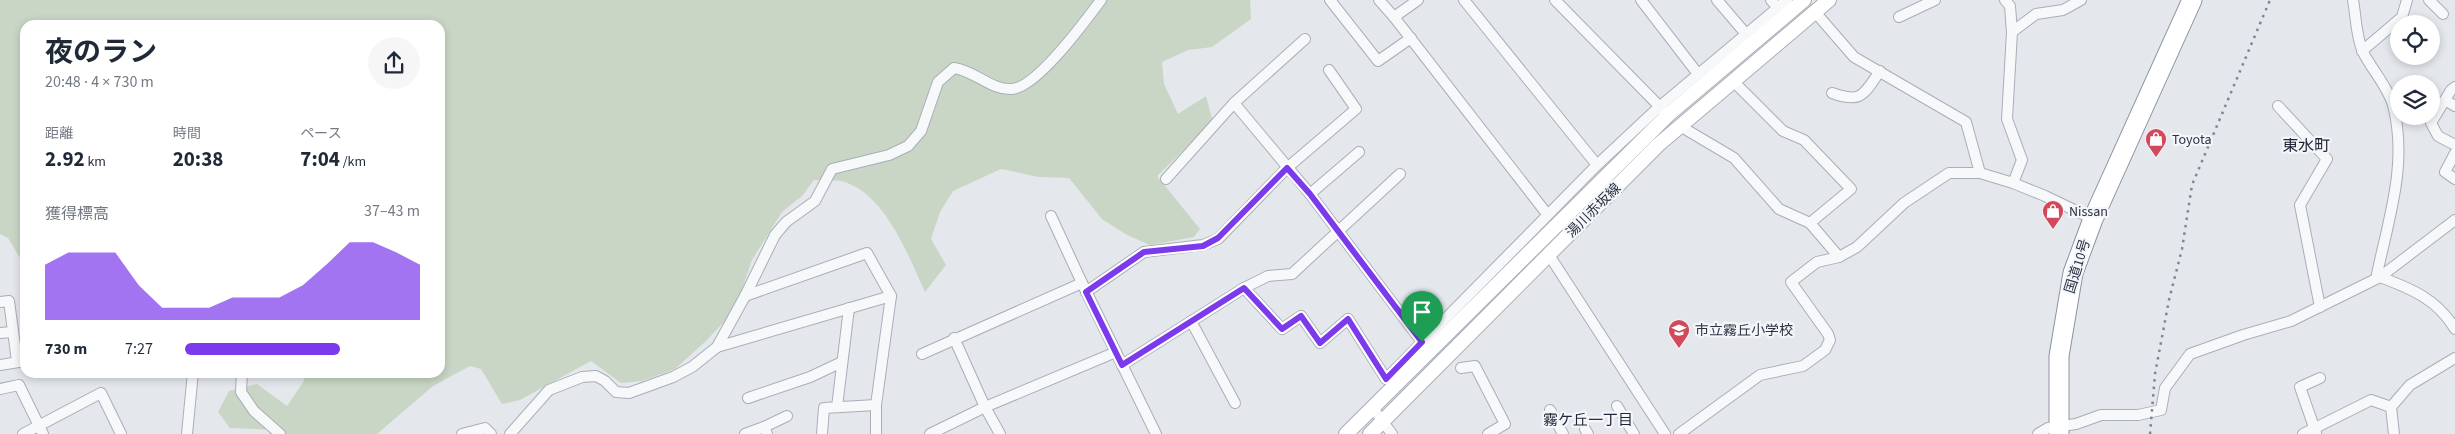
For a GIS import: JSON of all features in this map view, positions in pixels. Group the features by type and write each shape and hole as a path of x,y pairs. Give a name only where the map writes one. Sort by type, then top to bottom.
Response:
{"highway":[{"name":"国道10号","path":"2089,217 2181,0"},
{"name":"国道10号","path":"2050,431 2051,331 2061,279 2192,0"}],"main road":[{"name":"湯川赤坂線","path":"1346,434 1664,111 1804,0"},
{"name":"湯川赤坂線","path":"1370,434 1680,126 1829,0"}],"street":[{"path":"510,434 549,390 582,377 596,376 605,380 616,392 629,393 673,377 692,367 717,346 745,296 775,235 786,222 816,201 832,169 889,155 908,146 921,131 938,82 954,68 967,70 990,84 1012,90 1034,80 1101,0"},
{"path":"1330,0 1378,61 1411,38"},
{"path":"1379,0 1411,38 1547,214"},
{"path":"1394,17 1418,0"},
{"path":"1464,0 1597,165"},
{"path":"1556,0 1664,111"},
{"path":"1641,0 1698,74"},
{"path":"1717,0 1746,34"},
{"path":"1244,288 1282,329 1301,316 1320,343 1348,319 1386,379 1597,165 1664,111 1698,74 1746,34 1774,4 1787,0"},
{"path":"1899,17 1935,0"},
{"path":"2005,0 2010,6 2012,32 2010,38 2007,119 2022,160 2014,184"},
{"path":"2012,32 2036,14 2063,10 2081,0"},
{"path":"2353,0 2362,51 2393,103 2399,139 2397,188 2388,218 2377,274 2380,278 2409,288 2442,310 2454,325"},
{"path":"2362,51 2402,17 2407,0"},
{"path":"2429,0 2443,14"},
{"path":"1815,12 1854,57 1966,122 1980,173"},
{"path":"1166,179 1234,103 1305,39"},
{"path":"922,354 954,338 1084,287 1144,252 1203,246 1218,238 1287,168 1356,109 1329,70"},
{"path":"1832,93 1848,99 1863,94 1880,71"},
{"path":"1733,81 1783,131 1804,140 1851,189 1810,223"},
{"path":"2455,87 2444,100 2431,123 2438,136 2455,145"},
{"path":"2444,100 2455,106"},
{"path":"1234,103 1310,194 1422,342"},
{"path":"2278,106 2327,159 2300,205 2320,307"},
{"path":"1680,126 1734,158 1779,209 1810,223 1839,257"},
{"path":"1310,194 1359,152"},
{"path":"2455,152 2445,172 2455,179"},
{"path":"1679,434 1760,375 1804,366 1825,350 1830,340 1828,334 1791,282 1817,262 1839,257 1857,246 1904,202 1949,173 1980,173 2014,184 2089,217"},
{"path":"1122,365 1244,288 1268,276 1292,274 1400,174"},
{"path":"1052,216 1152,433"},
{"path":"2050,431 2101,415 2138,415 2161,410 2165,388 2190,354 2242,335 2291,321 2380,278 2455,220"},
{"path":"745,296 868,253 891,296 876,405 876,434"},
{"path":"1549,255 1665,434"},
{"path":"717,346 891,296"},
{"path":"0,302 8,301 13,332 20,357"},
{"path":"837,407 849,308"},
{"path":"1192,321 1236,403"},
{"path":"0,333 13,332"},
{"path":"954,338 985,407 1000,434"},
{"path":"930,434 985,407 1116,352"},
{"path":"2394,434 2391,407 2410,385 2455,358"},
{"path":"0,365 20,361"},
{"path":"748,398 810,377 842,362"},
{"path":"1462,368 1476,366 1505,424 1488,434"},
{"path":"187,434 192,378"},
{"path":"242,378 241,392 254,412 280,434"},
{"path":"2315,431 2300,387 2320,378"},
{"path":"0,389 19,385 41,430"},
{"path":"23,434 41,430 101,393 121,434"},
{"path":"2303,434 2315,431 2371,400 2391,407"},
{"path":"822,434 824,408 876,405"},
{"path":"1617,406 1634,434"},
{"path":"1372,407 1392,434"},
{"path":"1550,410 1563,434"},
{"path":"745,434 765,430 787,416"},
{"path":"462,434 485,428 491,434"}],"green space":[{"path":"0,0 1250,0 1251,19 1212,47 1188,50 1162,62 1164,84 1178,114 1206,96 1213,122 1157,176 1200,229 1194,237 1150,245 1127,235 1102,219 1069,178 1039,177 1001,169 953,191 940,212 931,239 946,265 925,292 894,228 872,200 860,189 845,182 814,180 802,196 782,212 752,260 735,310 706,341 675,369 642,381 621,383 591,361 520,400 502,404 481,369 470,366 433,386 377,434 285,434 283,430 230,428 218,412 229,391 257,384 287,406 304,381 304,378 445,378 445,20 20,20 20,258 8,238 0,234"}],"railway":[{"path":"2150,434 2155,374 2169,300 2182,249 2192,185 2270,0"}],"place":[{"name":"Toyota","path":"2156,158"},
{"name":"Nissan","path":"2053,230"},
{"name":"市立霧丘小学校","path":"1679,349"}],"district":[{"name":"東水町","path":"2306,145"},
{"name":"霧ケ丘一丁目","path":"1588,420"}],"route":[{"path":"1287,168 1310,194 1422,342 1386,379 1348,319 1320,343 1301,316 1282,329 1244,288 1122,365 1086,292 1144,252 1203,246 1218,238 1287,168"}]}
